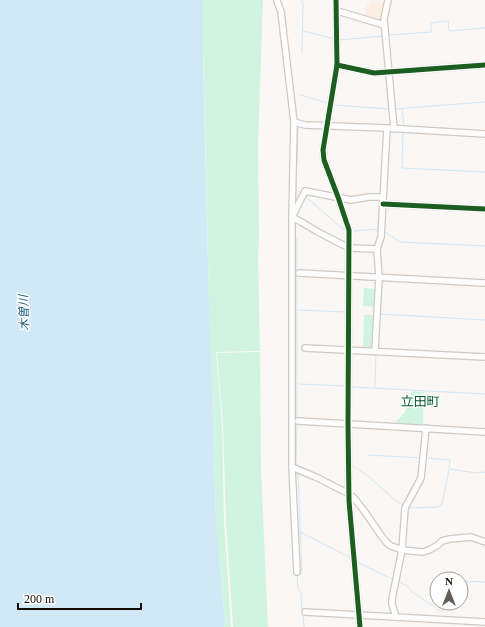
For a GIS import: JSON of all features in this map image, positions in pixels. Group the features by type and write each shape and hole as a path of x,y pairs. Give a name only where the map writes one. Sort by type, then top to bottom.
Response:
{"street":[{"path":"336,0 338,12 338,66 327,126 324,160 349,230 349,494 360,627"},
{"path":"388,0 384,25 394,128"},
{"path":"277,1 281,12 294,122 292,217 292,467 297,572"},
{"path":"338,12 384,25"},
{"path":"338,66 374,73 485,65"},
{"path":"294,122 305,125 394,128 485,134"},
{"path":"375,351 379,277 377,249 381,237 387,128"},
{"path":"292,217 305,191 351,200 369,197 383,200 485,209"},
{"path":"292,217 349,248 377,249"},
{"path":"299,273 485,283"},
{"path":"305,348 485,357"},
{"path":"298,421 485,432"},
{"path":"396,617 392,599 402,550 405,508 421,478 426,428"},
{"path":"292,467 349,494 354,498 380,534 391,546 402,550 423,552 438,545 442,541 450,539 471,537 485,542"},
{"path":"305,612 485,622"}],"shaded area":[{"path":"370,0 386,3 382,22 364,17"}],"green space":[{"path":"202,0 263,0 258,144 260,351 216,352 222,423 224,522 231,627 224,627 225,622 216,522 210,344"},
{"path":"364,288 377,289 376,307 363,306"},
{"path":"364,315 374,315 373,347 363,347"},
{"path":"260,352 261,468 268,627 233,627 226,522 223,425 217,353"},
{"path":"412,391 424,392 423,426 395,425 405,412"}],"water":[{"name":"木曽川","path":"0,0 203,0 203,62 210,344 216,522 225,622 224,627 0,627"}],"waterway":[{"path":"302,0 302,52"},
{"path":"339,0 339,5"},
{"path":"389,35 431,32 431,23 448,21 449,31 485,28"},
{"path":"303,31 335,39"},
{"path":"339,40 383,36"},
{"path":"300,95 328,103"},
{"path":"394,109 485,102"},
{"path":"334,105 389,109"},
{"path":"402,109 404,126"},
{"path":"296,170 298,126"},
{"path":"403,133 402,168 485,172"},
{"path":"295,183 296,190 301,193"},
{"path":"306,197 347,231"},
{"path":"344,207 351,227"},
{"path":"354,231 379,229"},
{"path":"384,231 400,242 485,246"},
{"path":"297,238 297,271"},
{"path":"297,274 297,419"},
{"path":"297,310 346,312"},
{"path":"380,314 485,320"},
{"path":"375,387 376,354"},
{"path":"299,384 346,386"},
{"path":"353,387 485,394"},
{"path":"296,465 297,422"},
{"path":"368,455 421,458"},
{"path":"426,458 450,460 449,468"},
{"path":"353,466 368,476 395,500 403,505"},
{"path":"409,508 437,507 442,505 449,469 477,473 485,472"},
{"path":"298,472 302,571 297,577 298,588 301,593 302,611"},
{"path":"300,532 351,558"},
{"path":"357,562 394,580"},
{"path":"398,581 409,587"},
{"path":"469,581 485,582"},
{"path":"410,589 412,592 429,603"},
{"path":"303,614 304,627"}],"cycle path":[{"path":"336,0 337,65 323,150 324,160 349,230 349,501 360,627"},
{"path":"337,65 374,73 485,65"},
{"path":"383,204 485,209"}],"district":[{"name":"立田町","path":"420,401"}]}
